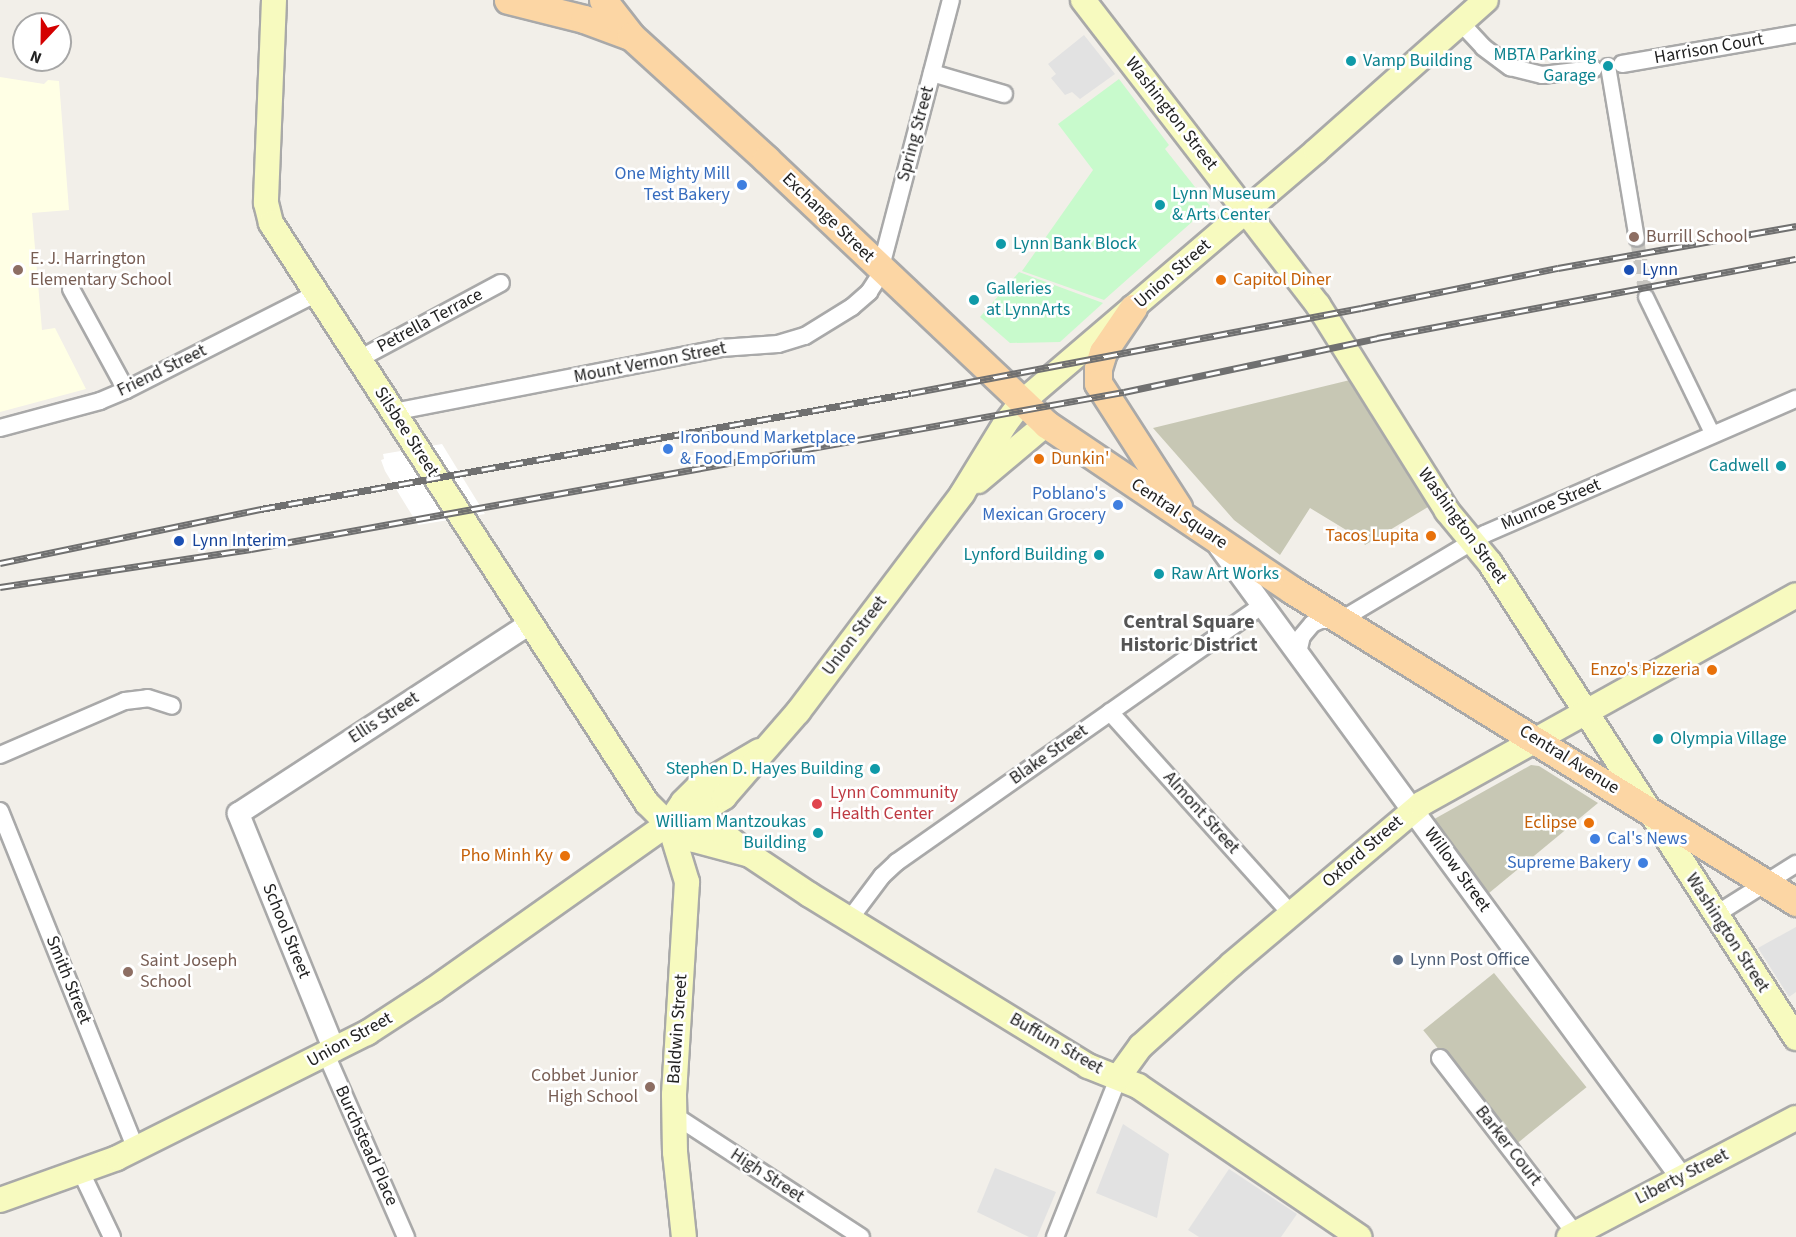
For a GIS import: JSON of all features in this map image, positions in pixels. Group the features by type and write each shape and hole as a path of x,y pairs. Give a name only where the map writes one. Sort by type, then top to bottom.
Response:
{"main road":[{"name":"Silsbee Street","path":"274,0 266,210 271,223 643,798 669,823"},
{"name":"Exchange Street","path":"508,0 584,19 631,36"},
{"name":"Exchange Street","path":"603,0 631,36 766,159 1021,403"},
{"name":"Washington Street","path":"1083,0 1318,305 1447,511 1490,563 1796,1038"},
{"name":"Union Street","path":"0,1200 81,1172 136,1149 330,1052 414,1003 669,823 683,802 698,787 767,747 798,712 962,494 1005,424 1021,403 1246,211 1486,0"},
{"path":"1133,308 1103,352 1098,368 1098,383 1186,519"},
{"name":"Central Square","path":"1021,403 1046,424 1186,519 1341,620"},
{"name":"Union Street","path":"962,494 1046,424"},
{"name":"Oxford Street","path":"1119,1077 1141,1046 1412,810 1796,595"},
{"name":"Central Avenue","path":"1341,620 1796,902"},
{"name":"Buffum Street","path":"669,823 713,827 750,855 849,920 1088,1066 1119,1077 1142,1089 1359,1237"},
{"name":"Baldwin Street","path":"669,823 687,882 674,1115 684,1237"},
{"name":"Liberty Street","path":"1572,1235 1796,1118"}],"street":[{"name":"Spring Street","path":"880,269 951,0"},
{"name":"Harrison Court","path":"1461,22 1483,47 1510,67 1542,75 1796,34"},
{"path":"1608,66 1637,239"},
{"path":"932,73 1004,94"},
{"name":"Mount Vernon Street","path":"393,412 721,348 792,340 817,329 852,307 869,292 880,269"},
{"name":"Petrella Terrace","path":"359,359 501,283"},
{"path":"71,289 126,390"},
{"name":"Friend Street","path":"0,428 100,401 126,390 316,293"},
{"path":"1646,297 1713,435"},
{"name":"Munroe Street","path":"1298,653 1302,636 1312,624 1321,620 1341,620 1472,541 1796,399"},
{"name":"Willow Street","path":"1210,535 1263,604 1681,1177"},
{"name":"Blake Street","path":"849,920 882,876 897,862 1263,604"},
{"name":"Ellis Street","path":"238,813 530,623"},
{"path":"0,755 125,701 148,698 172,706"},
{"name":"Almont Street","path":"1110,712 1291,914"},
{"name":"Smith Street","path":"0,811 136,1149"},
{"name":"School Street","path":"238,813 330,1052"},
{"path":"1715,915 1796,864"},
{"name":"Burchstead Place","path":"330,1052 406,1237"},
{"name":"Barker Court","path":"1440,1058 1572,1235"},
{"name":"Oxford Street","path":"1055,1237 1119,1077"},
{"name":"High Street","path":"674,1115 861,1237"},
{"path":"81,1172 112,1237"}],"shaded area":[{"path":"1084,35 1115,74 1080,99 1072,92 1065,95 1051,78 1056,74 1048,64"},
{"name":"E. J. Harrington Elementary School","path":"0,77 44,84 48,80 59,81 69,210 32,213 42,330 55,328 86,389 0,412"},
{"path":"1350,380 1428,507 1365,545 1361,539 1310,508 1280,555 1234,520 1153,428"},
{"path":"1531,765 1539,766 1598,803 1483,898 1429,822"},
{"path":"1796,927 1796,992 1789,997 1758,948"},
{"path":"1494,973 1587,1087 1516,1145 1423,1030"},
{"path":"1123,1124 1169,1154 1157,1218 1096,1193"},
{"path":"995,1168 1056,1192 1037,1237 1029,1237 977,1212"},
{"path":"1229,1169 1297,1214 1281,1237 1199,1237 1188,1230"}],"green space":[{"path":"1119,79 1169,145 1165,149 1210,206 1104,300 1022,271 1093,170 1058,124"},
{"path":"1019,272 1103,303 1060,342 1010,343 980,317"}],"pier":[{"path":"442,444 485,514 418,525 385,471 381,460 384,459 383,454"}],"tunnel":[{"path":"1637,239 1646,297"}],"railway":[{"path":"0,563 261,509 911,393 1361,308 1558,268 1796,226"},
{"path":"0,587 251,549 1124,392 1377,338 1796,259"}],"place":[{"name":"Vamp Building","path":"1351,61"},
{"name":"MBTA Parking Garage","path":"1608,66"},
{"name":"One Mighty Mill Test Bakery","path":"742,185"},
{"name":"Lynn Museum & Arts Center","path":"1160,205"},
{"name":"Burrill School","path":"1634,237"},
{"name":"Lynn Bank Block","path":"1001,244"},
{"name":"E. J. Harrington Elementary School","path":"18,270"},
{"name":"Lynn","path":"1629,270"},
{"name":"Capitol Diner","path":"1221,280"},
{"name":"Galleries at LynnArts","path":"974,300"},
{"name":"Ironbound Marketplace & Food Emporium","path":"668,449"},
{"name":"Dunkin'","path":"1039,459"},
{"name":"Cadwell","path":"1781,466"},
{"name":"Poblano's Mexican Grocery","path":"1118,505"},
{"name":"Tacos Lupita","path":"1431,536"},
{"name":"Lynn Interim","path":"179,541"},
{"name":"Lynford Building","path":"1099,555"},
{"name":"Raw Art Works","path":"1159,574"},
{"name":"Enzo's Pizzeria","path":"1712,670"},
{"name":"Olympia Village","path":"1658,739"},
{"name":"Stephen D. Hayes Building","path":"875,769"},
{"name":"Lynn Community Health Center","path":"817,804"},
{"name":"Eclipse","path":"1589,823"},
{"name":"William Mantzoukas Building","path":"818,833"},
{"name":"Cal's News","path":"1595,839"},
{"name":"Pho Minh Ky","path":"565,856"},
{"name":"Supreme Bakery","path":"1643,863"},
{"name":"Lynn Post Office","path":"1398,960"},
{"name":"Saint Joseph School","path":"128,972"},
{"name":"Cobbet Junior High School","path":"650,1087"}],"district":[{"name":"Central Square Historic District","path":"1189,634"}]}
